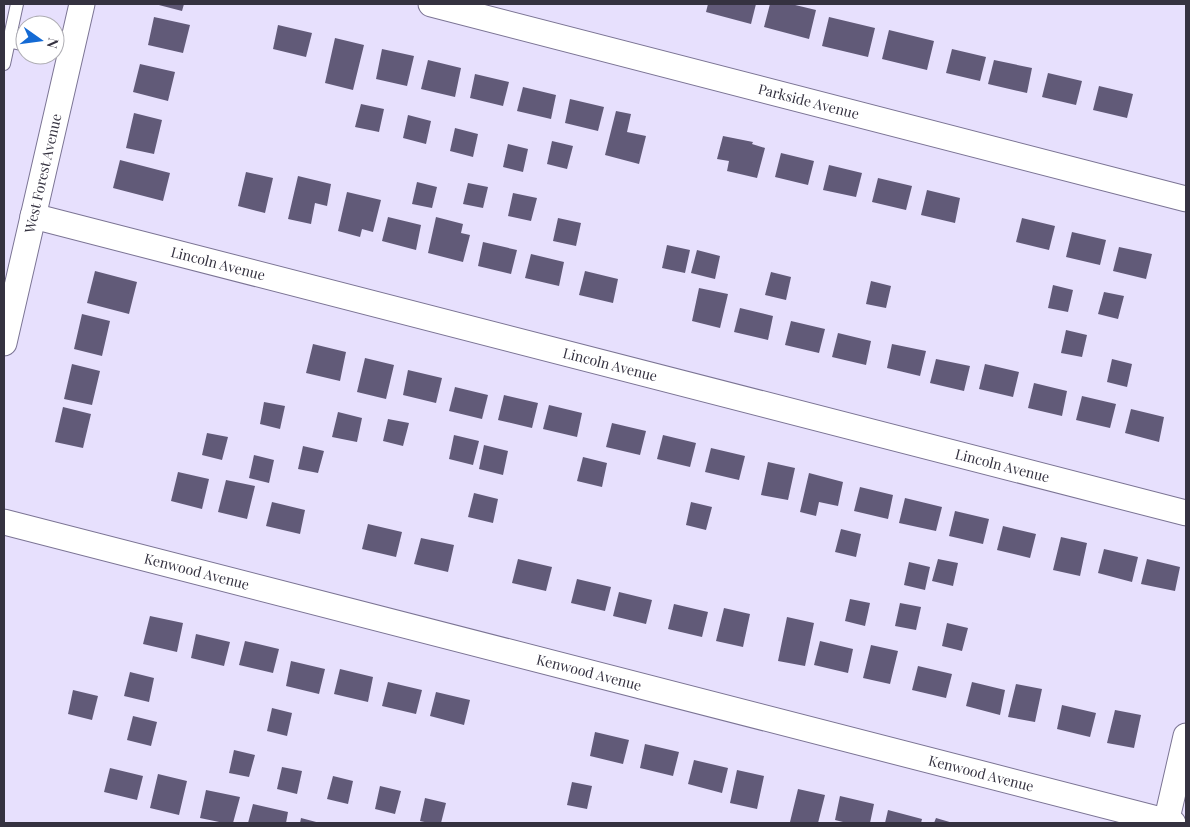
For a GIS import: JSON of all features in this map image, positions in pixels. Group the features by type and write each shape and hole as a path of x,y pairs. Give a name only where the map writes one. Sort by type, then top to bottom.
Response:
{"street":[{"name":"West Forest Avenue","path":"65,47 82,4"},
{"name":"Parkside Avenue","path":"431,4 1186,199"},
{"name":"West Forest Avenue","path":"4,342 33,216 60,65"},
{"name":"Lincoln Avenue","path":"33,216 1186,513"},
{"name":"Kenwood Avenue","path":"4,522 1169,823"},
{"path":"1169,823 1186,736"}],"lane":[{"path":"4,64 6,41 17,4"}],"building":[{"path":"155,4 184,4 182,11"},
{"path":"708,4 756,4 751,24 706,12"},
{"path":"770,4 791,4 816,10 809,39 764,27"},
{"path":"154,17 190,25 183,53 148,45"},
{"path":"829,17 875,28 868,57 822,46"},
{"path":"278,25 312,33 306,57 273,49"},
{"path":"889,30 934,41 927,70 882,59"},
{"path":"335,38 364,45 353,90 325,83"},
{"path":"382,49 414,56 407,86 376,79"},
{"path":"952,49 986,57 980,81 946,73"},
{"path":"428,60 461,68 455,97 421,89"},
{"path":"994,60 1032,68 1027,93 988,84"},
{"path":"140,64 175,72 168,101 133,92"},
{"path":"1048,73 1082,81 1076,105 1042,97"},
{"path":"475,74 509,82 503,106 470,98"},
{"path":"1099,86 1133,94 1127,118 1093,110"},
{"path":"523,87 556,95 551,119 517,111"},
{"path":"570,99 604,107 598,131 565,123"},
{"path":"361,104 384,109 379,132 355,127"},
{"path":"616,111 631,114 627,132 646,136 639,164 605,155"},
{"path":"134,113 162,120 154,154 126,148"},
{"path":"408,115 431,121 426,144 403,138"},
{"path":"455,128 478,134 473,157 450,151"},
{"path":"723,136 753,142 752,144 765,148 757,178 727,171 729,161 717,159"},
{"path":"552,141 573,146 567,169 547,164"},
{"path":"508,144 528,149 523,172 503,167"},
{"path":"781,153 814,161 808,185 775,177"},
{"path":"120,160 170,173 163,201 113,188"},
{"path":"829,165 862,173 856,197 823,190"},
{"path":"246,172 273,178 265,213 238,206"},
{"path":"298,176 331,184 327,206 315,203 311,224 288,219"},
{"path":"878,178 912,186 906,210 872,202"},
{"path":"417,182 437,187 432,208 412,204"},
{"path":"468,183 488,187 483,208 463,204"},
{"path":"927,190 960,198 955,223 921,215"},
{"path":"347,192 381,200 373,232 362,229 360,237 338,231"},
{"path":"513,193 537,198 531,221 508,216"},
{"path":"388,217 421,225 416,250 382,241"},
{"path":"436,217 463,224 461,233 470,235 463,262 428,253"},
{"path":"558,218 581,223 576,246 553,241"},
{"path":"1022,218 1055,226 1049,250 1016,242"},
{"path":"1072,232 1106,240 1100,265 1066,257"},
{"path":"483,242 517,250 511,274 478,266"},
{"path":"667,245 690,250 685,273 662,268"},
{"path":"1119,247 1152,254 1146,279 1113,271"},
{"path":"697,250 720,256 715,279 691,273"},
{"path":"531,254 564,262 559,286 525,278"},
{"path":"95,271 137,282 129,314 87,303"},
{"path":"585,271 618,279 613,303 579,295"},
{"path":"771,272 791,277 786,300 765,295"},
{"path":"871,281 891,286 886,308 866,304"},
{"path":"1053,285 1073,290 1068,312 1048,308"},
{"path":"699,288 728,294 720,328 692,321"},
{"path":"1104,292 1124,296 1118,319 1098,314"},
{"path":"740,308 773,316 768,340 734,332"},
{"path":"82,314 110,321 102,356 74,349"},
{"path":"791,321 825,329 819,353 785,345"},
{"path":"1066,330 1087,335 1082,357 1061,353"},
{"path":"838,333 871,341 866,365 832,357"},
{"path":"313,344 346,352 340,381 306,373"},
{"path":"892,344 926,351 920,376 887,368"},
{"path":"365,358 394,365 386,399 357,392"},
{"path":"936,359 970,366 964,391 930,383"},
{"path":"1112,359 1132,364 1127,387 1107,382"},
{"path":"72,364 100,371 92,405 64,399"},
{"path":"985,364 1019,372 1013,397 979,389"},
{"path":"408,370 442,378 436,403 403,395"},
{"path":"1034,383 1067,391 1062,416 1028,408"},
{"path":"455,387 488,395 482,419 449,411"},
{"path":"504,395 538,403 532,428 498,420"},
{"path":"1082,396 1116,404 1110,428 1076,420"},
{"path":"264,402 285,406 280,429 260,424"},
{"path":"549,405 582,413 577,437 543,429"},
{"path":"63,407 91,414 83,448 55,442"},
{"path":"1131,409 1164,417 1159,442 1125,433"},
{"path":"338,412 362,418 357,442 332,437"},
{"path":"388,419 409,423 403,446 383,441"},
{"path":"612,423 646,431 640,455 606,447"},
{"path":"207,433 228,437 222,460 202,455"},
{"path":"454,435 479,441 473,465 449,459"},
{"path":"663,435 696,443 690,467 657,459"},
{"path":"484,445 508,451 503,475 479,469"},
{"path":"303,446 324,451 318,473 298,469"},
{"path":"711,448 745,456 739,480 705,472"},
{"path":"254,455 274,460 269,483 249,478"},
{"path":"583,457 607,463 602,487 577,481"},
{"path":"768,462 795,468 788,500 761,495"},
{"path":"178,472 209,479 202,509 171,501"},
{"path":"809,473 843,482 838,506 819,502 816,516 800,512"},
{"path":"226,480 255,486 247,519 218,512"},
{"path":"860,487 893,495 888,519 854,511"},
{"path":"474,493 498,499 493,523 468,517"},
{"path":"905,498 942,507 936,531 899,523"},
{"path":"272,502 305,510 300,534 266,526"},
{"path":"691,502 712,507 706,530 686,525"},
{"path":"955,511 989,519 983,544 949,536"},
{"path":"368,524 402,532 396,557 362,549"},
{"path":"1003,526 1036,534 1030,558 997,550"},
{"path":"841,529 861,534 856,557 835,552"},
{"path":"1061,537 1087,543 1080,576 1053,570"},
{"path":"421,538 454,545 448,572 414,564"},
{"path":"1104,549 1138,557 1132,582 1098,573"},
{"path":"518,559 552,567 546,591 512,583"},
{"path":"938,559 958,563 953,586 932,581"},
{"path":"1147,559 1180,567 1175,591 1141,584"},
{"path":"909,562 930,567 925,590 904,585"},
{"path":"577,579 611,587 605,611 571,603"},
{"path":"619,592 652,600 646,624 613,616"},
{"path":"850,599 870,603 865,626 845,621"},
{"path":"900,603 921,607 916,630 895,626"},
{"path":"674,604 708,612 702,637 668,629"},
{"path":"724,608 750,614 743,647 716,641"},
{"path":"150,616 183,623 177,652 143,644"},
{"path":"787,617 814,623 805,666 778,661"},
{"path":"947,623 968,628 962,651 942,646"},
{"path":"196,634 230,642 224,666 191,658"},
{"path":"245,641 279,649 273,673 239,665"},
{"path":"820,641 853,649 848,673 814,665"},
{"path":"871,645 898,651 890,684 863,678"},
{"path":"291,661 325,669 319,694 286,686"},
{"path":"918,666 952,674 946,698 912,690"},
{"path":"340,669 373,677 368,702 334,694"},
{"path":"130,672 154,678 149,702 124,696"},
{"path":"388,682 422,690 416,714 382,706"},
{"path":"972,682 1005,690 1000,715 966,706"},
{"path":"1016,684 1042,689 1035,722 1008,717"},
{"path":"73,690 98,696 92,720 68,714"},
{"path":"436,692 470,700 464,725 430,716"},
{"path":"1062,705 1096,713 1090,737 1057,729"},
{"path":"272,708 292,713 287,736 267,731"},
{"path":"1115,710 1141,715 1134,748 1107,743"},
{"path":"133,716 157,722 151,746 127,740"},
{"path":"595,732 629,740 623,764 590,756"},
{"path":"645,744 679,752 673,776 640,768"},
{"path":"234,750 255,755 249,777 229,773"},
{"path":"694,760 728,768 722,793 688,784"},
{"path":"282,767 302,771 297,794 277,789"},
{"path":"110,768 143,776 137,800 104,792"},
{"path":"737,770 764,776 757,809 730,803"},
{"path":"158,774 187,781 179,815 150,808"},
{"path":"333,776 353,781 348,804 327,799"},
{"path":"572,782 592,786 587,809 567,805"},
{"path":"380,786 401,791 395,814 375,809"},
{"path":"798,789 825,795 818,823 790,822"},
{"path":"206,790 240,797 233,823 200,818"},
{"path":"840,796 874,804 870,823 847,823 835,820"},
{"path":"425,798 446,803 441,823 420,821"},
{"path":"253,804 288,812 286,823 248,823"},
{"path":"888,810 922,819 921,823 885,823"},
{"path":"301,818 320,823 300,823"},
{"path":"936,818 953,823 934,823"}]}
